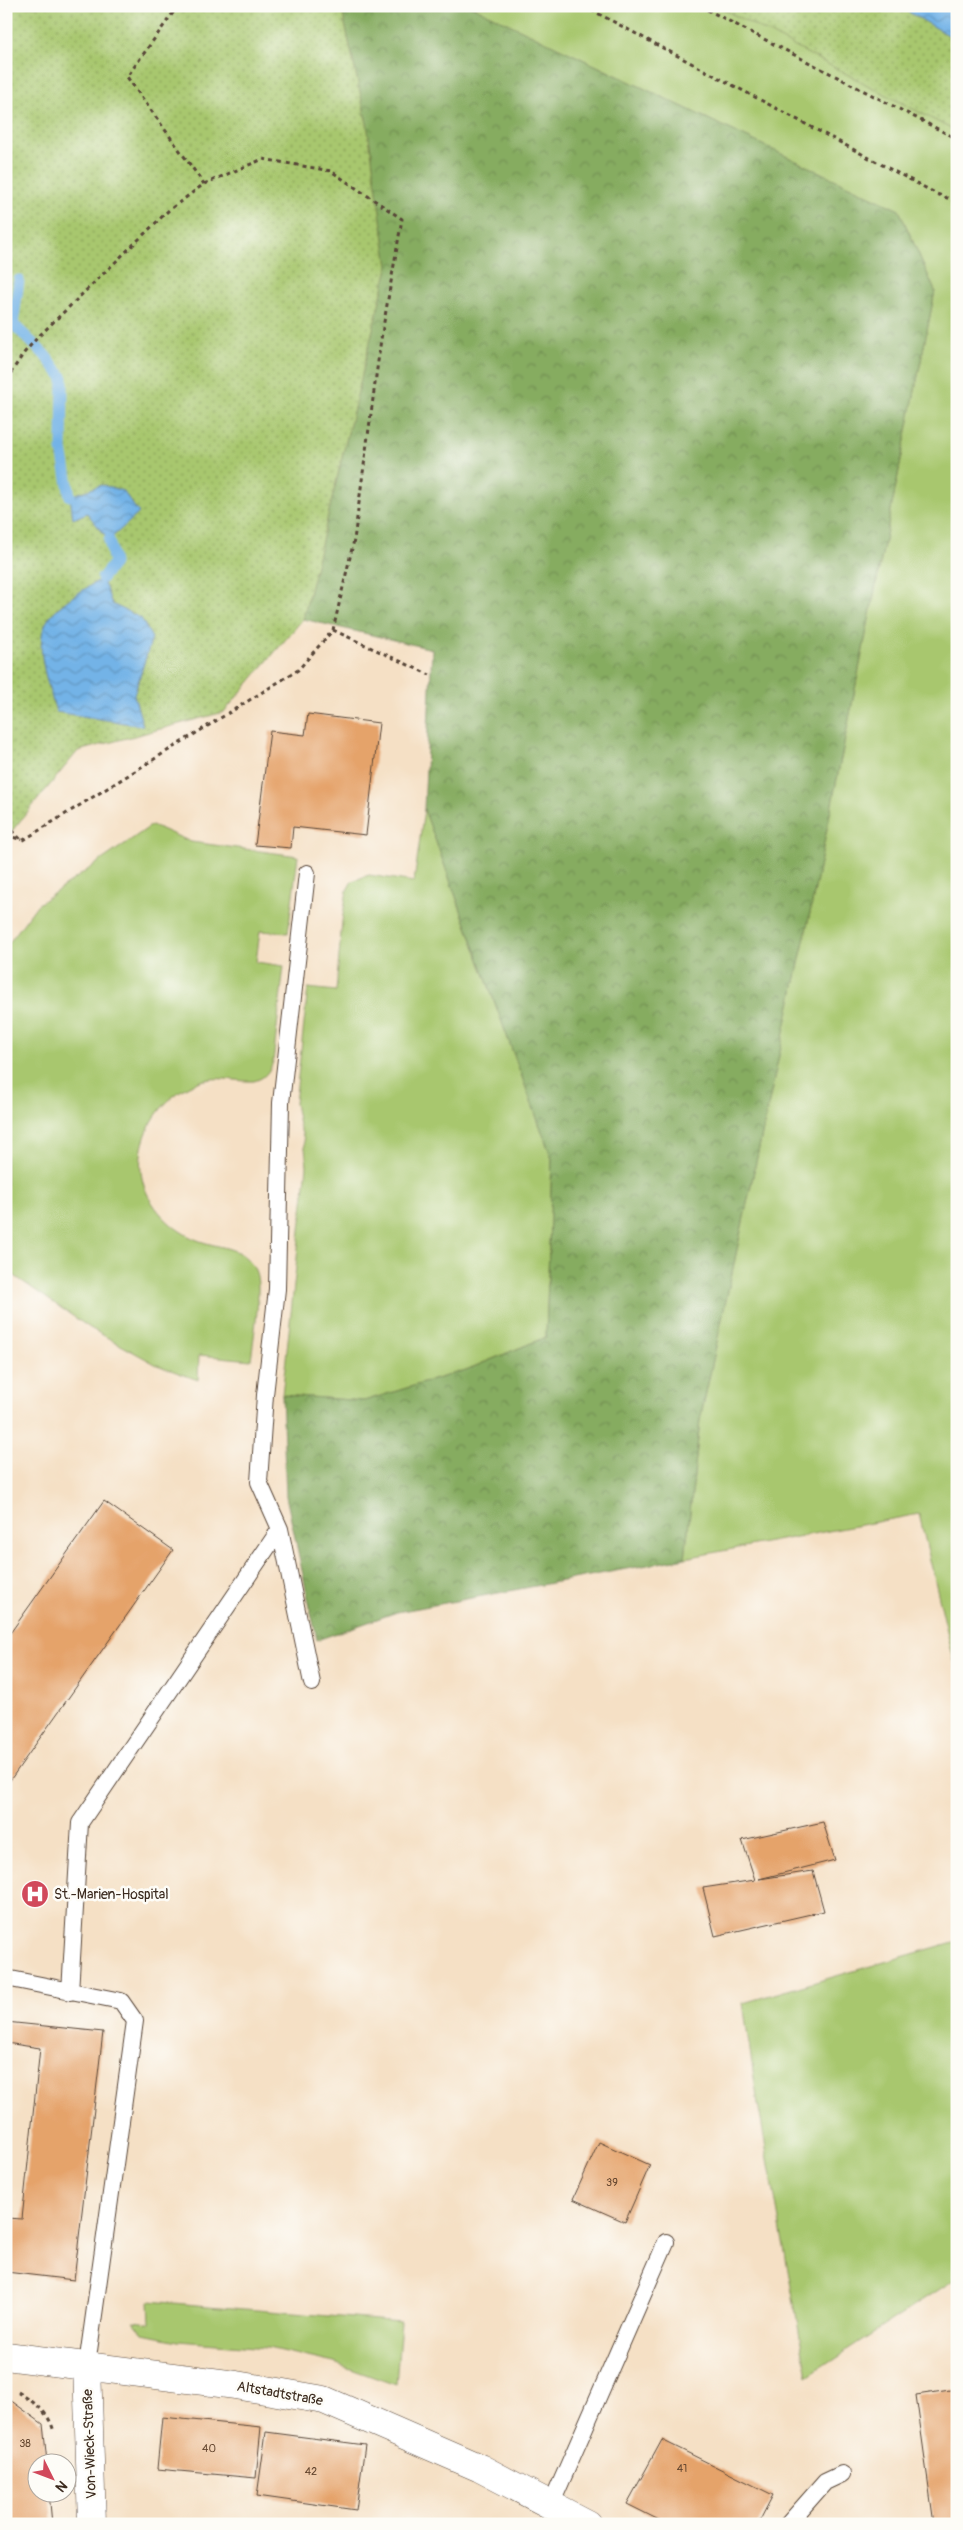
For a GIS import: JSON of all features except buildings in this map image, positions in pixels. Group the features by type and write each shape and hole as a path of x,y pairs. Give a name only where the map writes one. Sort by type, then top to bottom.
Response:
{"street":[{"name":"Altstadtstraße","path":"6,2356 236,2385 324,2400 480,2468 587,2524"},
{"name":"Von-Wieck-Straße","path":"87,2365 92,2524"}],"lane":[{"path":"307,873 281,1102 277,1289 265,1394 259,1482 280,1528 312,1683"},
{"path":"70,1992 80,1823 280,1528"},
{"path":"6,1978 121,2002 136,2020 87,2365"},
{"path":"551,2505 666,2242"},
{"path":"788,2524 825,2482 842,2474"}],"path":[{"path":"178,6 127,77 204,184"},
{"path":"584,6 937,194 957,202"},
{"path":"700,6 957,139"},
{"path":"6,380 24,353 37,338 169,210 204,184 262,159 330,171 402,219 381,339 354,540 333,630 298,670 22,841"},
{"path":"333,630 430,675"},
{"path":"6,823 22,841"},
{"path":"6,835 22,841"},
{"path":"13,2389 33,2402 51,2419 54,2434"}],"green space":[{"path":"6,6 341,6 367,124 388,267 303,619 224,712 78,751 6,838"},
{"path":"341,6 471,6 899,210 935,291 811,908 700,1420 685,1558 397,1612 317,1640 286,1496 282,1395 364,1401 466,1370 546,1337 552,1159 424,809 432,649 303,619 388,267 367,124"},
{"path":"471,6 898,6 957,40 957,1673 919,1514 685,1558 700,1420 811,908 935,291 899,210"},
{"path":"717,6 957,6 957,132"},
{"path":"424,809 552,1159 546,1337 466,1370 364,1401 282,1395 307,1166 304,1139 295,1103 308,988 336,991 342,921 347,890 352,881 369,875 414,882"},
{"path":"152,825 191,842 298,856 288,933 260,931 256,962 284,966 273,1062 270,1069 264,1076 254,1081 205,1080 189,1086 174,1096 162,1108 144,1139 141,1156 141,1174 146,1191 161,1215 175,1228 191,1237 238,1252 250,1262 257,1277 258,1300 251,1360 199,1355 198,1380 157,1365 90,1328 6,1270 6,947 37,905"},
{"path":"957,1941 957,2278 807,2376 757,2098 743,2003"},
{"path":"149,2301 401,2322 396,2385 334,2363 268,2348 178,2341 144,2334 133,2321 150,2323"}],"water":[{"path":"898,6 957,6 957,40"},
{"path":"102,485 123,491 139,513 109,540 87,513 73,519 70,496"},
{"path":"102,578 112,604 141,618 152,638 134,695 143,726 56,712 49,690 41,651 44,628 49,618 60,606"}],"waterway":[{"path":"19,280 13,324 44,354 63,378 62,449 70,496"},
{"path":"102,578 114,563 109,540"}],"place":[{"name":"St.-Marien-Hospital","path":"35,1894"}]}
